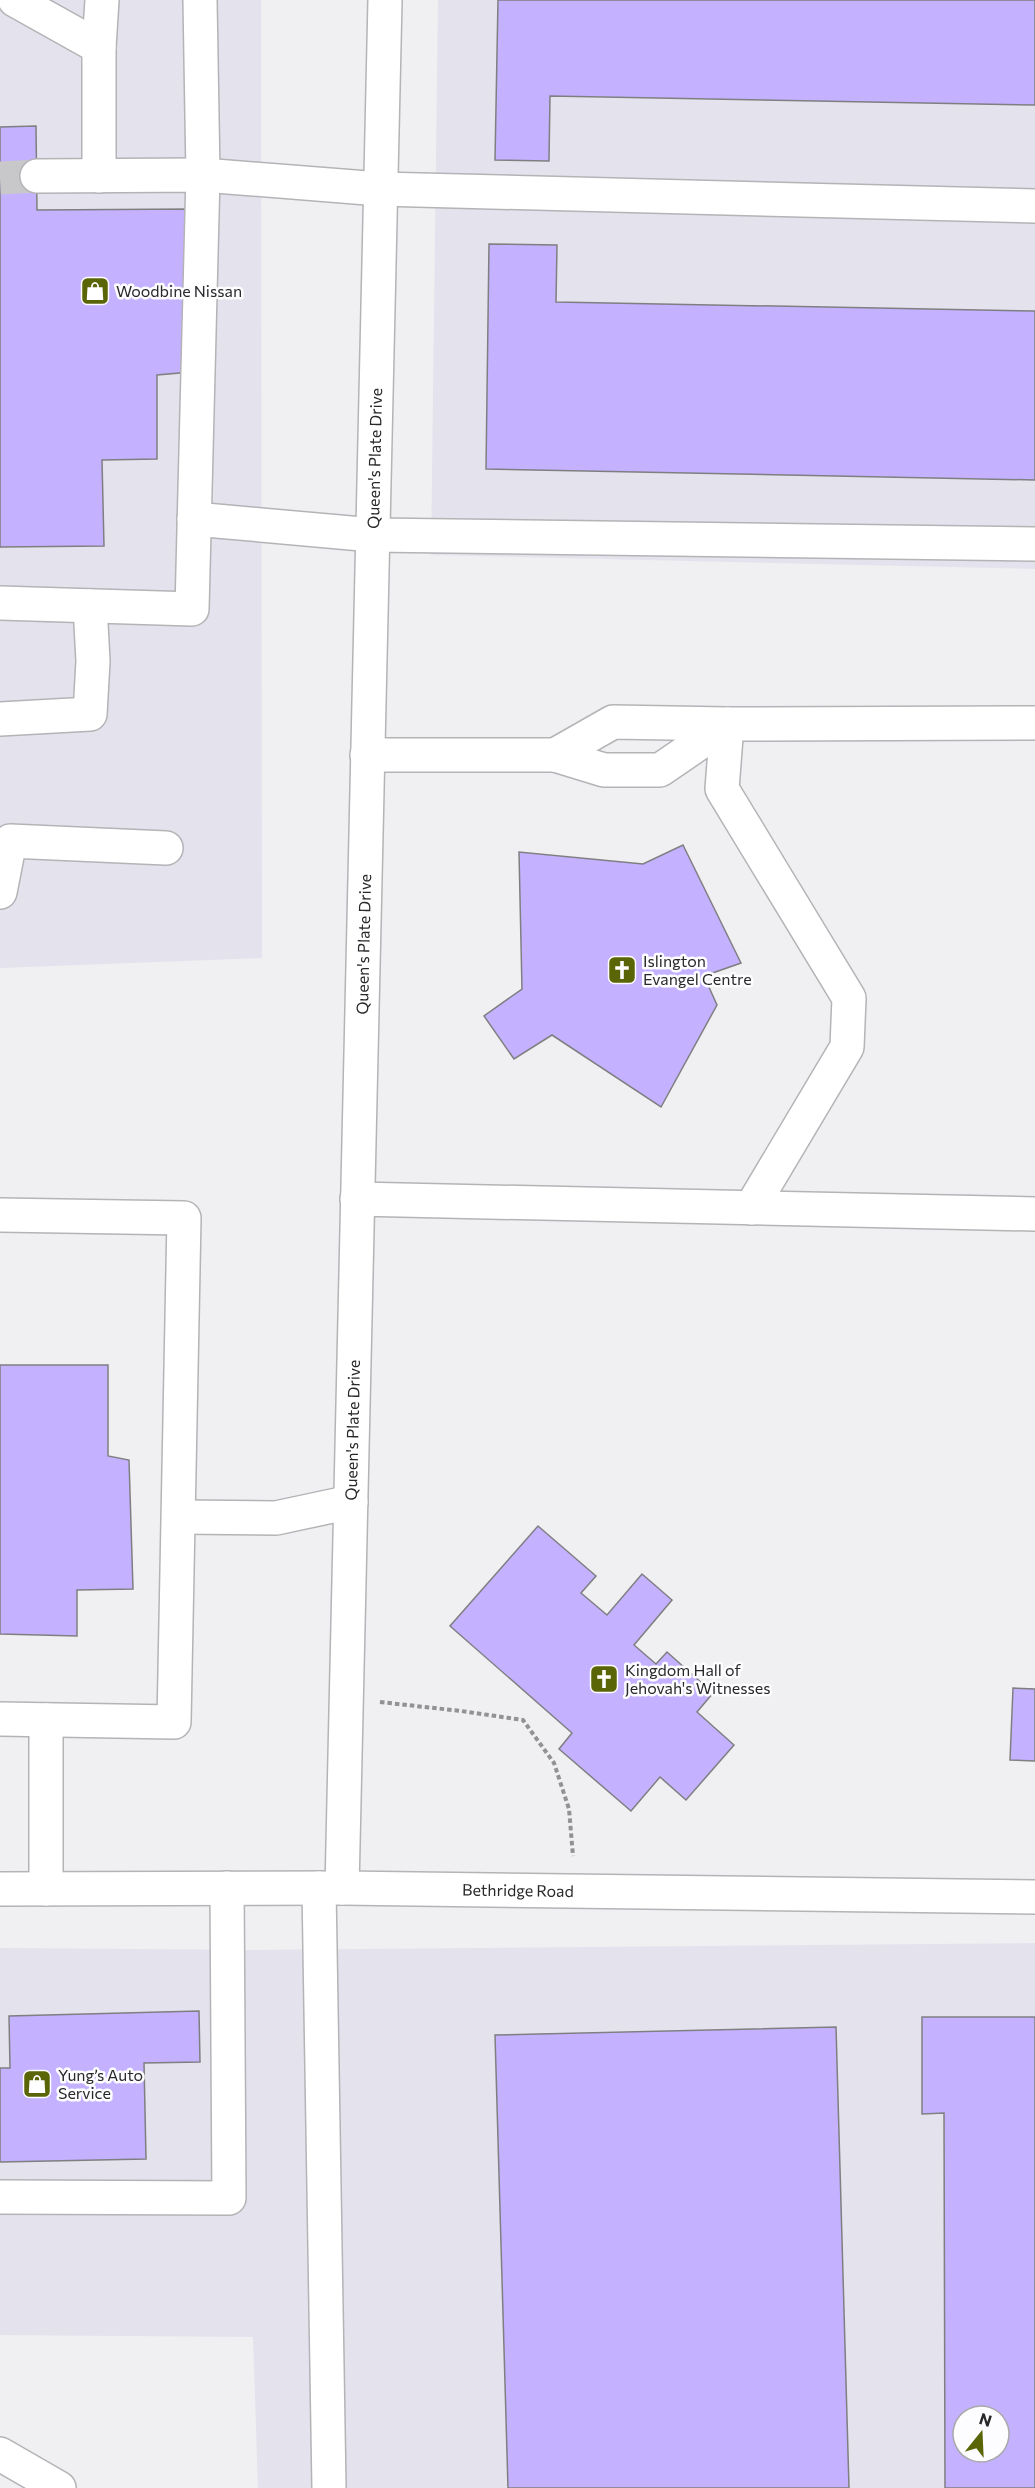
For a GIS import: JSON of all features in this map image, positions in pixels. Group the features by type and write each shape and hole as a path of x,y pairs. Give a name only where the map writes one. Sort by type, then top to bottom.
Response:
{"street":[{"path":"15,0 99,47"},
{"path":"99,176 99,47 102,0"},
{"path":"0,603 192,609 203,175 200,0"},
{"name":"Queen's Plate Drive","path":"329,2488 330,1888 346,1699 385,0"},
{"path":"37,176 203,175 381,189 1035,206"},
{"path":"194,519 374,535 1035,544"},
{"path":"0,719 90,714 93,661 90,606"},
{"path":"555,755 613,722 1035,723"},
{"path":"367,754 555,755 604,770 660,770 727,724"},
{"path":"727,724 722,789 849,998 847,1047 751,1208"},
{"path":"0,892 10,841 166,848"},
{"path":"357,1199 1035,1214"},
{"path":"0,1215 184,1218 180,1517 174,1722 0,1719"},
{"path":"180,1517 276,1518 351,1502"},
{"path":"46,1720 46,1889"},
{"path":"0,2197 229,2198 227,1888"},
{"name":"Bethridge Road","path":"0,1889 330,1888 1035,1897"},
{"path":"0,2454 58,2488"}],"path":[{"path":"346,1699 523,1720 554,1763 569,1809 576,1891"}],"shaded area":[{"path":"0,0 261,0 262,958 0,968"},
{"path":"438,0 1035,0 1035,569 431,555"},
{"path":"1035,1943 1035,2488 258,2488 253,2337 0,2335 0,1948 254,1950"}],"building":[{"path":"498,0 1035,0 1035,105 550,96 549,161 495,160"},
{"name":"Woodbine Nissan","path":"36,126 37,210 191,209 191,372 157,375 157,459 102,460 104,546 0,547 0,127"},
{"path":"489,244 557,245 556,302 1035,311 1035,480 486,469"},
{"name":"Islington Evangel Centre","path":"683,845 741,963 704,976 717,1005 661,1107 552,1035 514,1059 484,1016 522,989 519,852 643,864"},
{"path":"0,1365 108,1365 108,1456 129,1460 133,1589 77,1590 77,1636 0,1634"},
{"name":"Kingdom Hall of Jehovah's Witnesses","path":"538,1526 596,1576 581,1593 607,1615 642,1574 672,1600 634,1645 656,1664 667,1652 713,1693 697,1712 734,1745 686,1800 660,1777 631,1811 559,1749 572,1733 450,1626"},
{"path":"1013,1688 1035,1689 1035,1761 1010,1760"},
{"path":"199,2011 200,2062 144,2063 146,2159 0,2162 0,2068 10,2068 9,2016"},
{"path":"922,2017 1035,2017 1035,2488 945,2488 944,2113 922,2114"},
{"path":"836,2027 849,2488 508,2488 495,2035"}],"tunnel":[{"path":"0,178 37,176"}],"place":[{"name":"Woodbine Nissan","path":"95,291"},
{"name":"Islington Evangel Centre","path":"622,970"},
{"name":"Kingdom Hall of Jehovah's Witnesses","path":"604,1679"},
{"name":"Yung’s Auto Service","path":"37,2084"}]}
